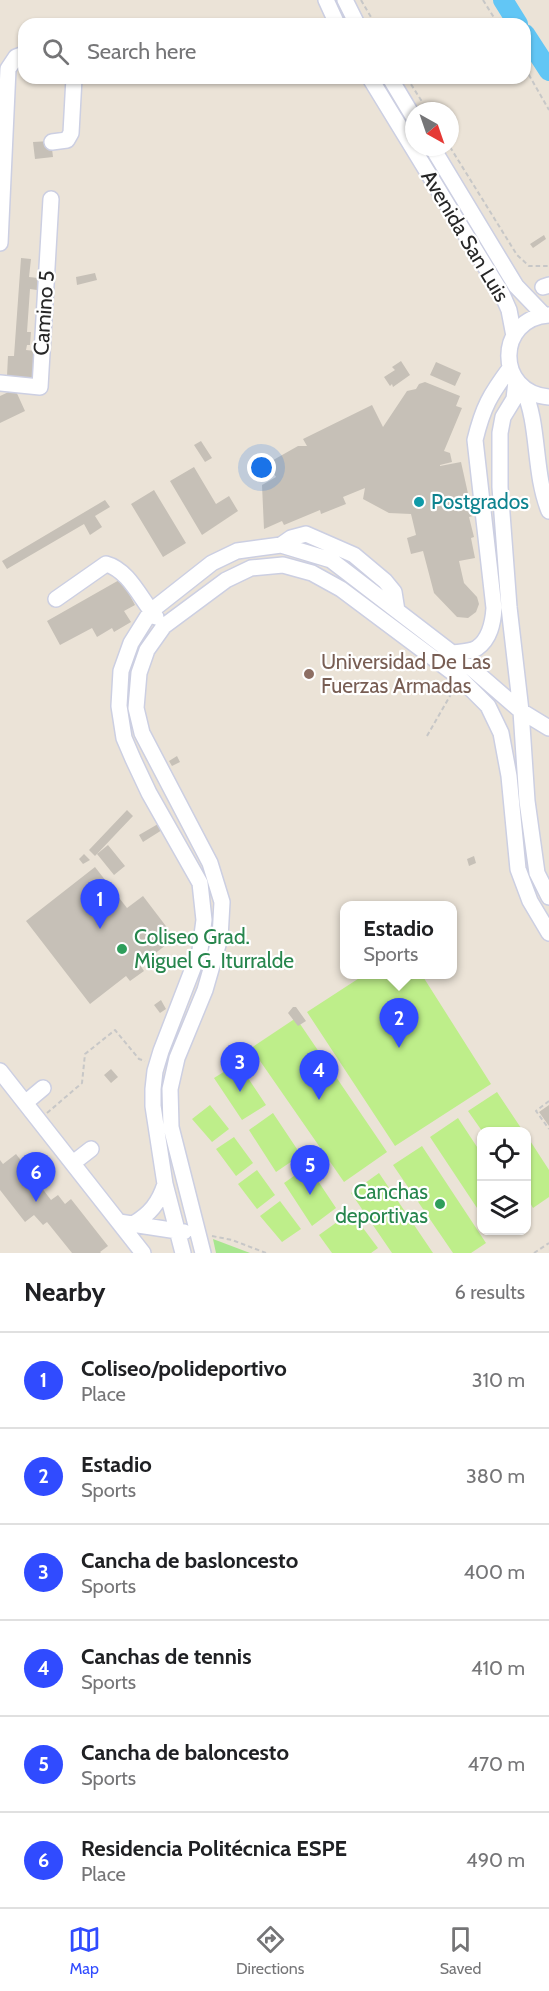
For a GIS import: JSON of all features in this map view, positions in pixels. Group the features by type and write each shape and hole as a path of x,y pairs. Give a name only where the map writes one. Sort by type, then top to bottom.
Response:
{"street":[{"path":"326,0 334,18"},
{"path":"345,0 354,18"},
{"path":"0,243 8,69 18,56"},
{"path":"52,142 67,140 72,133 74,84"},
{"name":"Avenida San Luis","path":"374,84 502,294 509,310 514,336"},
{"path":"394,84 405,102"},
{"name":"Avenida San Luis","path":"437,156 516,286 547,315"},
{"name":"Camino 5","path":"0,383 40,387 51,199"},
{"path":"547,315 532,318 522,326 514,336 508,357 528,403 543,490 549,510"},
{"path":"516,379 541,397 549,397"},
{"path":"516,379 514,399 501,422 500,466 504,531 519,685 527,801 537,873 549,897"},
{"path":"465,672 488,636 493,624 494,608 475,440 480,418 488,399 516,379"},
{"path":"477,468 500,466"},
{"path":"485,532 504,531"},
{"path":"183,1253 165,1184 153,1106 153,1089 157,1065 200,950 204,920 200,883 149,793 124,738 119,706 121,671 131,644 151,611 212,563 237,551 281,545 331,560 452,653 488,706 501,733 509,776 518,869 530,901 549,933"},
{"path":"56,599 106,564 115,566 164,626"},
{"path":"203,1253 201,1233 171,1128 170,1089 177,1058 205,990 220,938 222,902 210,863 142,733 136,708 139,673 147,650 164,626 226,580 251,568 283,565 312,573 341,589 506,697 521,711 549,728"},
{"path":"452,653 476,649 488,636"},
{"path":"488,706 506,697 519,685"},
{"path":"124,738 142,733"},
{"path":"0,1071 73,1163 126,1223 143,1253"},
{"path":"25,1103 43,1088"},
{"path":"73,1163 91,1149"},
{"path":"126,1223 144,1218 154,1208 165,1184"},
{"path":"126,1223 201,1233"}],"path":[{"path":"361,0 372,18"},
{"path":"483,0 494,18"},
{"path":"531,78 549,110"},
{"path":"411,84 422,102"},
{"path":"456,156 517,255 529,266 549,266"},
{"path":"427,736 465,672"},
{"path":"39,1120 82,1083 85,1054 115,1030 139,1059 157,1065"},
{"path":"549,1101 536,1111 549,1130"},
{"path":"201,1233 232,1240 266,1253"},
{"path":"534,1253 549,1243"}],"green space":[{"path":"358,979 425,979 491,1084 395,1146 307,1012"},
{"path":"296,1018 387,1152 344,1182 251,1048"},
{"path":"238,1063 266,1105 242,1120 214,1078"},
{"path":"497,1092 520,1127 479,1127 468,1111"},
{"path":"210,1105 229,1129 212,1142 192,1119"},
{"path":"273,1113 301,1155 276,1172 249,1130"},
{"name":"Canchas deportivas","path":"458,1118 477,1147 477,1208 430,1137"},
{"path":"234,1137 253,1163 236,1176 216,1149"},
{"path":"531,1142 549,1170 549,1197 533,1208 531,1204"},
{"name":"Canchas deportivas","path":"422,1146 477,1229 477,1235 481,1235 486,1243 471,1253 453,1253 393,1165"},
{"path":"308,1166 336,1208 312,1226 284,1183"},
{"path":"257,1170 275,1195 257,1209 238,1184"},
{"name":"Canchas deportivas","path":"379,1173 433,1253 392,1253 351,1193"},
{"path":"280,1201 301,1229 282,1242 260,1216"},
{"path":"351,1212 378,1248 371,1253 332,1253 319,1235"},
{"path":"213,1239 250,1253 216,1253"}],"building":[{"path":"51,141 53,157 35,159 33,142"},
{"path":"544,235 546,239 533,248 530,244"},
{"path":"21,258 31,259 29,277 38,278 37,290 30,289 27,332 31,332 30,345 27,345 26,350 35,351 33,378 7,376 8,356 14,356"},
{"path":"95,273 97,280 77,285 76,277"},
{"path":"401,361 410,375 393,387 392,384 390,386 384,377 395,370 392,367"},
{"path":"436,362 461,373 455,386 430,375"},
{"name":"Postgrados","path":"425,382 460,396 456,406 462,408 444,451 450,453 452,462 440,466 461,462 473,516 469,517 474,537 471,538 475,558 459,561 464,583 477,597 479,604 476,612 468,618 457,617 434,593 423,551 411,554 407,538 416,535 411,514 389,513 363,499 365,488 343,497 346,504 321,514 320,510 284,525 282,521 264,529 262,485 276,477 268,463 298,446 307,446 303,439 372,405 383,427 407,391 416,389 419,384"},
{"path":"15,389 25,411 0,423 0,396"},
{"path":"201,441 212,458 205,462 194,445"},
{"path":"194,467 216,504 229,496 238,511 202,535 170,481"},
{"path":"154,490 186,543 163,557 131,504"},
{"path":"105,500 110,507 95,516 102,527 90,535 84,524 7,569 2,561"},
{"path":"121,579 135,605 124,611 131,622 114,632 112,628 97,637 92,628 60,645 47,621"},
{"path":"177,756 180,762 172,766 169,761"},
{"path":"127,810 133,816 95,856 89,850"},
{"path":"158,824 162,830 143,842 139,835"},
{"path":"108,845 125,866 114,875 97,854"},
{"path":"84,854 90,860 83,864 79,859"},
{"path":"474,856 476,863 469,866 467,859"},
{"path":"95,867 127,908 143,896 175,938 140,965 144,971 130,981 126,976 90,1004 26,921"},
{"path":"161,1000 166,1009 160,1013 154,1005"},
{"path":"296,1007 306,1021 298,1026 288,1013"},
{"path":"111,1069 118,1077 111,1083 104,1075"},
{"path":"549,1105 549,1126 539,1112"},
{"path":"16,1154 51,1200 58,1195 65,1204 71,1199 108,1246 101,1253 72,1253 47,1222 43,1225 34,1215 25,1222 0,1190 0,1160 3,1164"}],"waterway":[{"path":"503,0 514,18"},
{"path":"531,43 549,71"}],"place":[{"name":"Postgrados","path":"419,502"},
{"name":"Universidad De Las Fuerzas Armadas","path":"309,674"},
{"name":"Coliseo/polideportivo","path":"100,929"},
{"name":"Coliseo Grad. Miguel G. Iturralde","path":"122,949"},
{"name":"Estadio","path":"399,1048"},
{"name":"Cancha de basloncesto","path":"240,1092"},
{"name":"Canchas de tennis","path":"319,1100"},
{"name":"Cancha de baloncesto","path":"310,1195"},
{"name":"Residencia Politécnica ESPE","path":"36,1202"},
{"name":"Canchas deportivas","path":"440,1204"}]}
